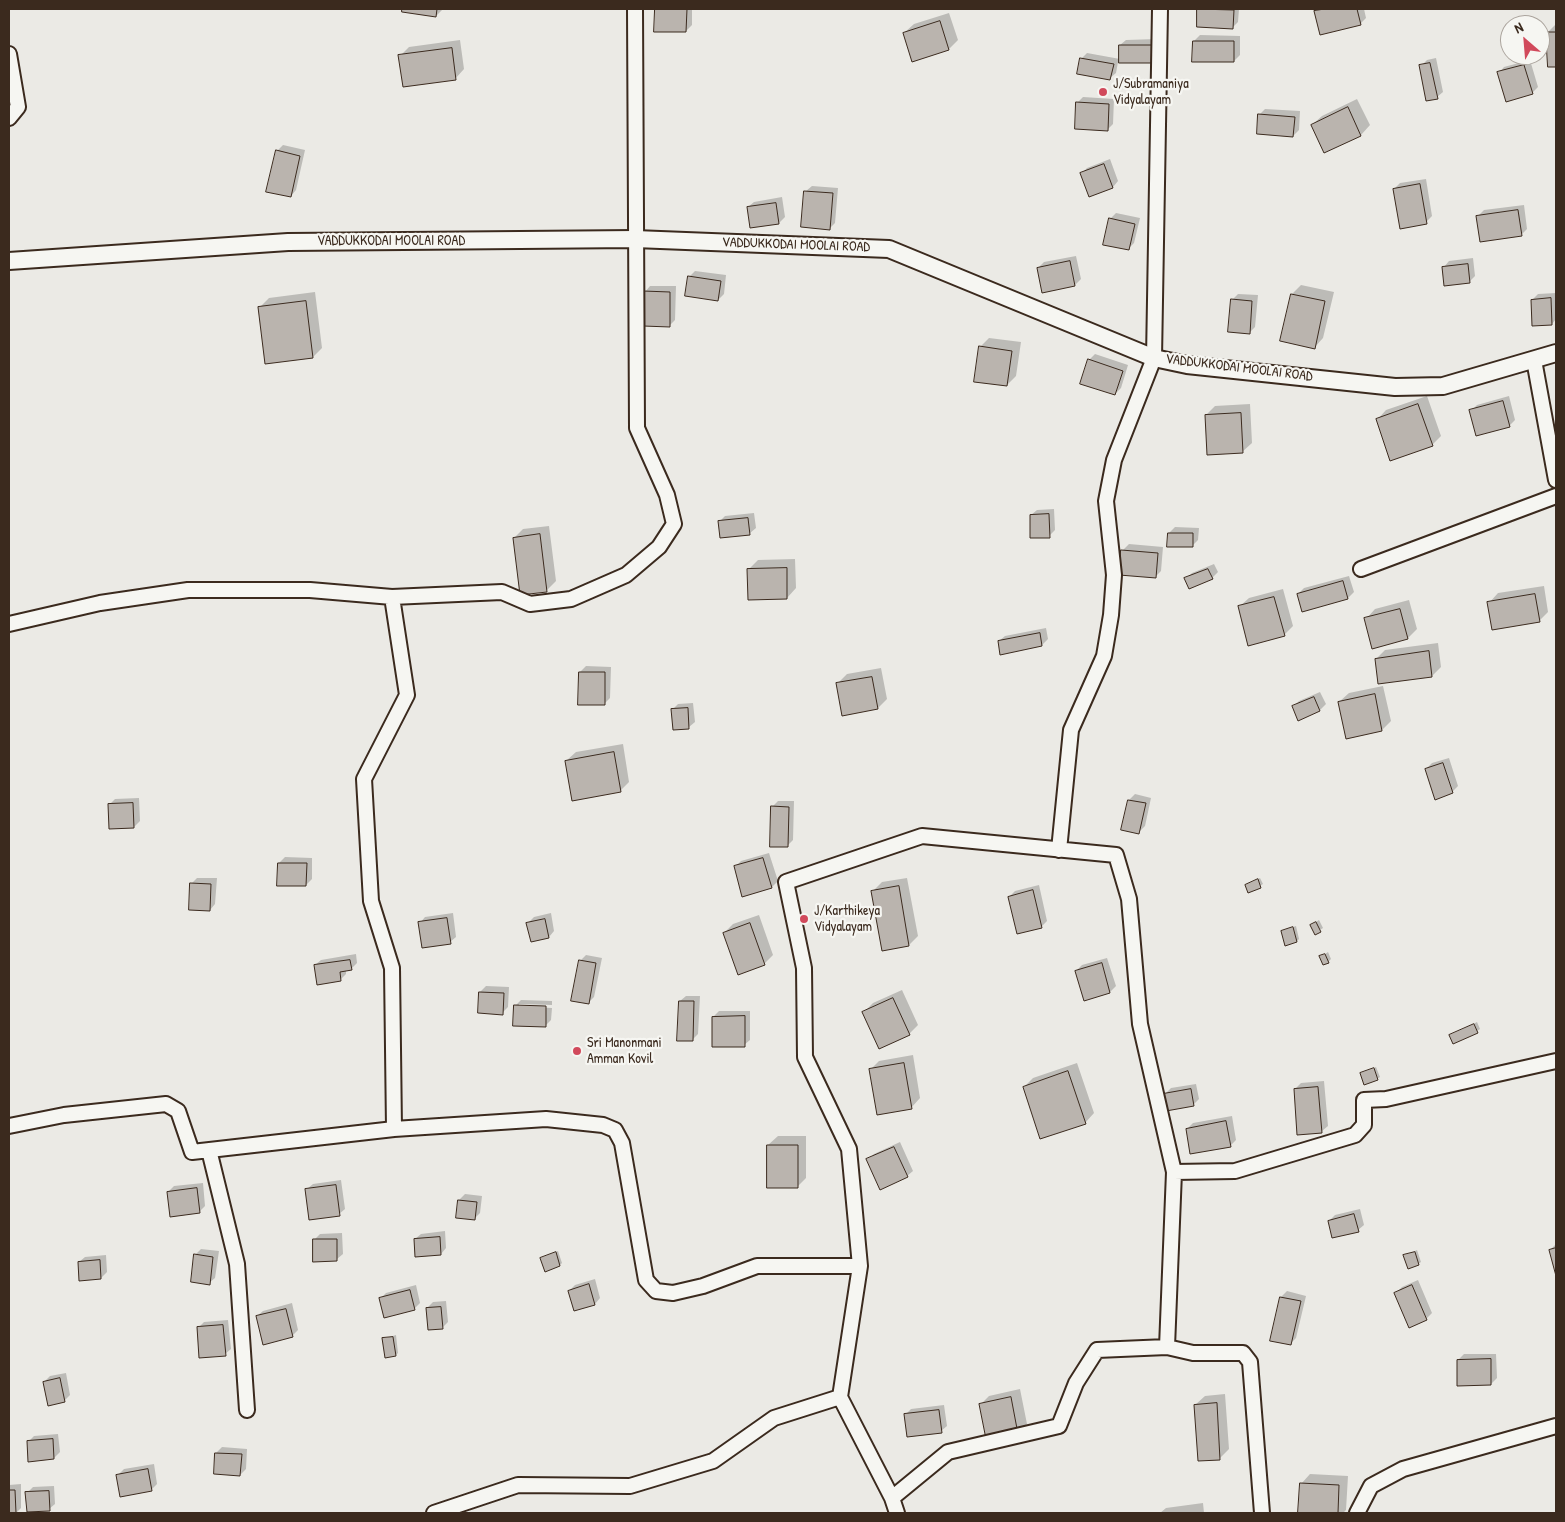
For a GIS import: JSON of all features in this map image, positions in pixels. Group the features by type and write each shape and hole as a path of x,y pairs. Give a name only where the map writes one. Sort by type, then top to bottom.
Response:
{"street":[{"path":"9,624 100,603 188,590 310,590 392,597 502,592 530,604 571,599 626,574 659,546 674,524 667,495 637,428 635,240 636,9"},
{"path":"1059,850 1072,730 1104,656 1112,615 1114,575 1106,501 1114,460 1154,358 1160,9"},
{"path":"9,54 18,107 9,118"},
{"name":"VADDUKKODAI MOOLAI ROAD","path":"9,262 288,242 635,240 889,249 1154,358 1187,365 1395,387 1443,386 1556,353"},
{"path":"1534,360 1556,480"},
{"path":"1361,569 1556,496"},
{"path":"392,597 407,695 364,779 371,901 392,968 394,1129"},
{"path":"897,1513 892,1498 840,1397 860,1266 849,1149 805,1057 804,968 786,882 922,836 1116,856 1129,899 1140,1024 1174,1172 1167,1347"},
{"path":"1174,1172 1234,1171 1355,1135 1364,1125 1364,1100 1386,1100 1556,1061"},
{"path":"9,1126 64,1115 166,1104 178,1112 192,1152 394,1129 546,1119 603,1126 615,1130 622,1143 646,1280 656,1291 673,1293 704,1286 757,1266 860,1266"},
{"path":"209,1150 237,1264 247,1410"},
{"path":"892,1498 948,1452 1059,1426 1076,1383 1096,1350 1167,1347 1193,1353 1243,1353 1250,1362 1262,1513"},
{"path":"434,1513 518,1485 630,1486 713,1461 774,1418 840,1397"},
{"path":"1357,1513 1370,1486 1403,1469 1556,1426"}],"building":[{"path":"402,9 437,9 436,17 402,12"},
{"path":"655,9 687,9 686,32 654,32"},
{"path":"1197,9 1234,10 1233,29 1197,27"},
{"path":"1357,9 1361,25 1320,35 1314,11"},
{"path":"940,21 949,50 912,62 903,33"},
{"path":"1550,32 1556,32 1556,67 1548,67 1550,65"},
{"path":"1193,41 1234,41 1234,62 1192,62"},
{"path":"1119,45 1152,45 1152,63 1119,63"},
{"path":"452,48 456,80 403,87 398,55"},
{"path":"1080,58 1114,64 1110,80 1077,74"},
{"path":"1430,63 1438,99 1426,101 1419,65"},
{"path":"1524,65 1533,94 1506,102 1497,72"},
{"path":"1076,102 1109,104 1108,131 1075,129"},
{"path":"1348,107 1361,136 1324,153 1311,125"},
{"path":"1258,114 1295,117 1293,137 1257,134"},
{"path":"276,150 300,156 291,197 266,192"},
{"path":"1104,164 1113,188 1089,197 1080,173"},
{"path":"1420,184 1427,224 1400,229 1393,189"},
{"path":"804,191 833,193 830,230 801,227"},
{"path":"776,203 779,224 750,228 747,207"},
{"path":"1518,210 1522,236 1480,242 1476,216"},
{"path":"1109,218 1135,224 1129,250 1103,245"},
{"path":"1070,261 1075,286 1042,293 1037,268"},
{"path":"1468,264 1470,283 1444,286 1442,267"},
{"path":"688,276 721,281 718,301 685,296"},
{"path":"643,291 670,292 670,327 643,326"},
{"path":"1291,294 1325,301 1315,349 1280,341"},
{"path":"1551,298 1552,325 1532,326 1531,300"},
{"path":"1231,299 1252,301 1250,334 1228,332"},
{"path":"306,301 313,358 265,364 258,307"},
{"path":"979,346 1012,351 1007,386 974,382"},
{"path":"1088,359 1123,371 1115,395 1080,384"},
{"path":"1503,401 1510,427 1476,436 1469,410"},
{"path":"1418,404 1433,446 1390,461 1376,419"},
{"path":"1241,413 1243,453 1207,455 1205,415"},
{"path":"1049,514 1050,538 1030,538 1030,515"},
{"path":"748,518 750,535 720,538 718,521"},
{"path":"1168,533 1193,533 1193,547 1167,547"},
{"path":"540,534 547,592 520,595 513,538"},
{"path":"1121,550 1158,553 1156,578 1119,575"},
{"path":"787,568 787,599 748,600 747,569"},
{"path":"1208,569 1213,579 1189,589 1184,578"},
{"path":"1343,581 1348,599 1302,612 1297,594"},
{"path":"1535,594 1540,622 1492,630 1487,602"},
{"path":"1274,597 1285,636 1248,646 1238,606"},
{"path":"1400,609 1408,639 1372,649 1364,618"},
{"path":"1040,633 1042,646 1000,655 998,641"},
{"path":"1429,651 1432,677 1378,684 1375,659"},
{"path":"579,672 605,672 605,705 578,705"},
{"path":"872,677 878,709 842,716 836,683"},
{"path":"1375,694 1382,731 1346,739 1338,702"},
{"path":"1314,697 1320,711 1298,721 1292,706"},
{"path":"688,708 689,729 673,730 671,709"},
{"path":"614,752 621,792 572,801 565,761"},
{"path":"1443,763 1453,793 1435,800 1425,769"},
{"path":"1128,800 1146,803 1139,834 1121,830"},
{"path":"133,803 134,828 109,829 108,804"},
{"path":"771,806 789,807 788,847 770,847"},
{"path":"763,858 772,888 742,897 734,866"},
{"path":"278,863 307,863 306,886 277,886"},
{"path":"1258,879 1261,888 1248,893 1245,885"},
{"path":"190,883 211,884 210,911 189,910"},
{"path":"899,886 909,946 882,951 871,891"},
{"path":"1033,890 1042,928 1017,934 1008,897"},
{"path":"447,918 451,944 422,948 418,922"},
{"path":"545,919 549,938 531,942 526,923"},
{"path":"1316,922 1321,932 1315,935 1310,925"},
{"path":"750,923 765,965 738,975 723,933"},
{"path":"1293,927 1297,942 1285,946 1281,931"},
{"path":"1325,954 1329,963 1323,965 1319,956"},
{"path":"350,960 352,970 340,972 341,981 317,985 314,965"},
{"path":"579,960 596,963 589,1004 571,1001"},
{"path":"1102,963 1110,993 1084,1001 1075,971"},
{"path":"479,992 504,993 503,1015 478,1013"},
{"path":"893,998 910,1035 879,1049 862,1012"},
{"path":"679,1001 694,1001 693,1041 677,1041"},
{"path":"514,1005 546,1006 546,1027 513,1026"},
{"path":"745,1016 745,1047 712,1047 712,1017"},
{"path":"1474,1024 1478,1033 1453,1044 1449,1035"},
{"path":"904,1063 912,1109 877,1115 869,1069"},
{"path":"1374,1068 1378,1080 1364,1085 1360,1073"},
{"path":"1068,1071 1086,1124 1040,1139 1023,1087"},
{"path":"1318,1087 1322,1133 1297,1135 1294,1089"},
{"path":"1191,1089 1194,1106 1166,1111 1163,1094"},
{"path":"1226,1121 1231,1147 1190,1154 1186,1129"},
{"path":"767,1145 798,1145 798,1188 767,1188"},
{"path":"894,1147 908,1177 880,1190 866,1159"},
{"path":"336,1185 340,1216 309,1220 305,1189"},
{"path":"197,1188 200,1213 170,1217 167,1192"},
{"path":"458,1200 477,1202 475,1220 456,1218"},
{"path":"1354,1214 1359,1232 1332,1238 1328,1221"},
{"path":"440,1237 441,1255 415,1257 414,1239"},
{"path":"313,1239 337,1239 337,1261 313,1262"},
{"path":"1556,1248 1556,1276 1549,1250"},
{"path":"556,1252 560,1266 545,1272 540,1258"},
{"path":"1415,1252 1419,1265 1408,1269 1403,1255"},
{"path":"194,1254 213,1257 210,1285 191,1282"},
{"path":"100,1260 101,1279 79,1281 78,1262"},
{"path":"589,1284 595,1305 574,1311 568,1291"},
{"path":"1412,1285 1427,1320 1409,1328 1394,1293"},
{"path":"410,1290 415,1310 384,1318 379,1298"},
{"path":"1280,1297 1301,1301 1291,1345 1270,1341"},
{"path":"441,1307 443,1329 428,1330 426,1308"},
{"path":"286,1309 293,1337 263,1345 256,1316"},
{"path":"223,1325 226,1356 199,1358 197,1327"},
{"path":"393,1337 396,1356 385,1358 382,1338"},
{"path":"1491,1359 1491,1385 1457,1386 1457,1360"},
{"path":"60,1378 65,1402 48,1406 43,1382"},
{"path":"1011,1397 1018,1434 986,1439 979,1404"},
{"path":"1217,1403 1220,1460 1198,1461 1194,1405"},
{"path":"939,1410 942,1433 907,1437 904,1414"},
{"path":"53,1439 54,1459 28,1462 27,1441"},
{"path":"215,1453 242,1454 240,1476 214,1474"},
{"path":"148,1469 152,1491 120,1497 116,1475"},
{"path":"1300,1483 1339,1485 1338,1513 1298,1513"},
{"path":"9,1490 15,1490 16,1513 9,1513"},
{"path":"49,1491 50,1511 27,1512 25,1492"}],"place":[{"name":"J/Subramaniya Vidyalayam","path":"1103,92"},
{"name":"J/Karthikeya Vidyalayam","path":"804,919"},
{"name":"Sri Manonmani Amman Kovil","path":"577,1051"}]}
